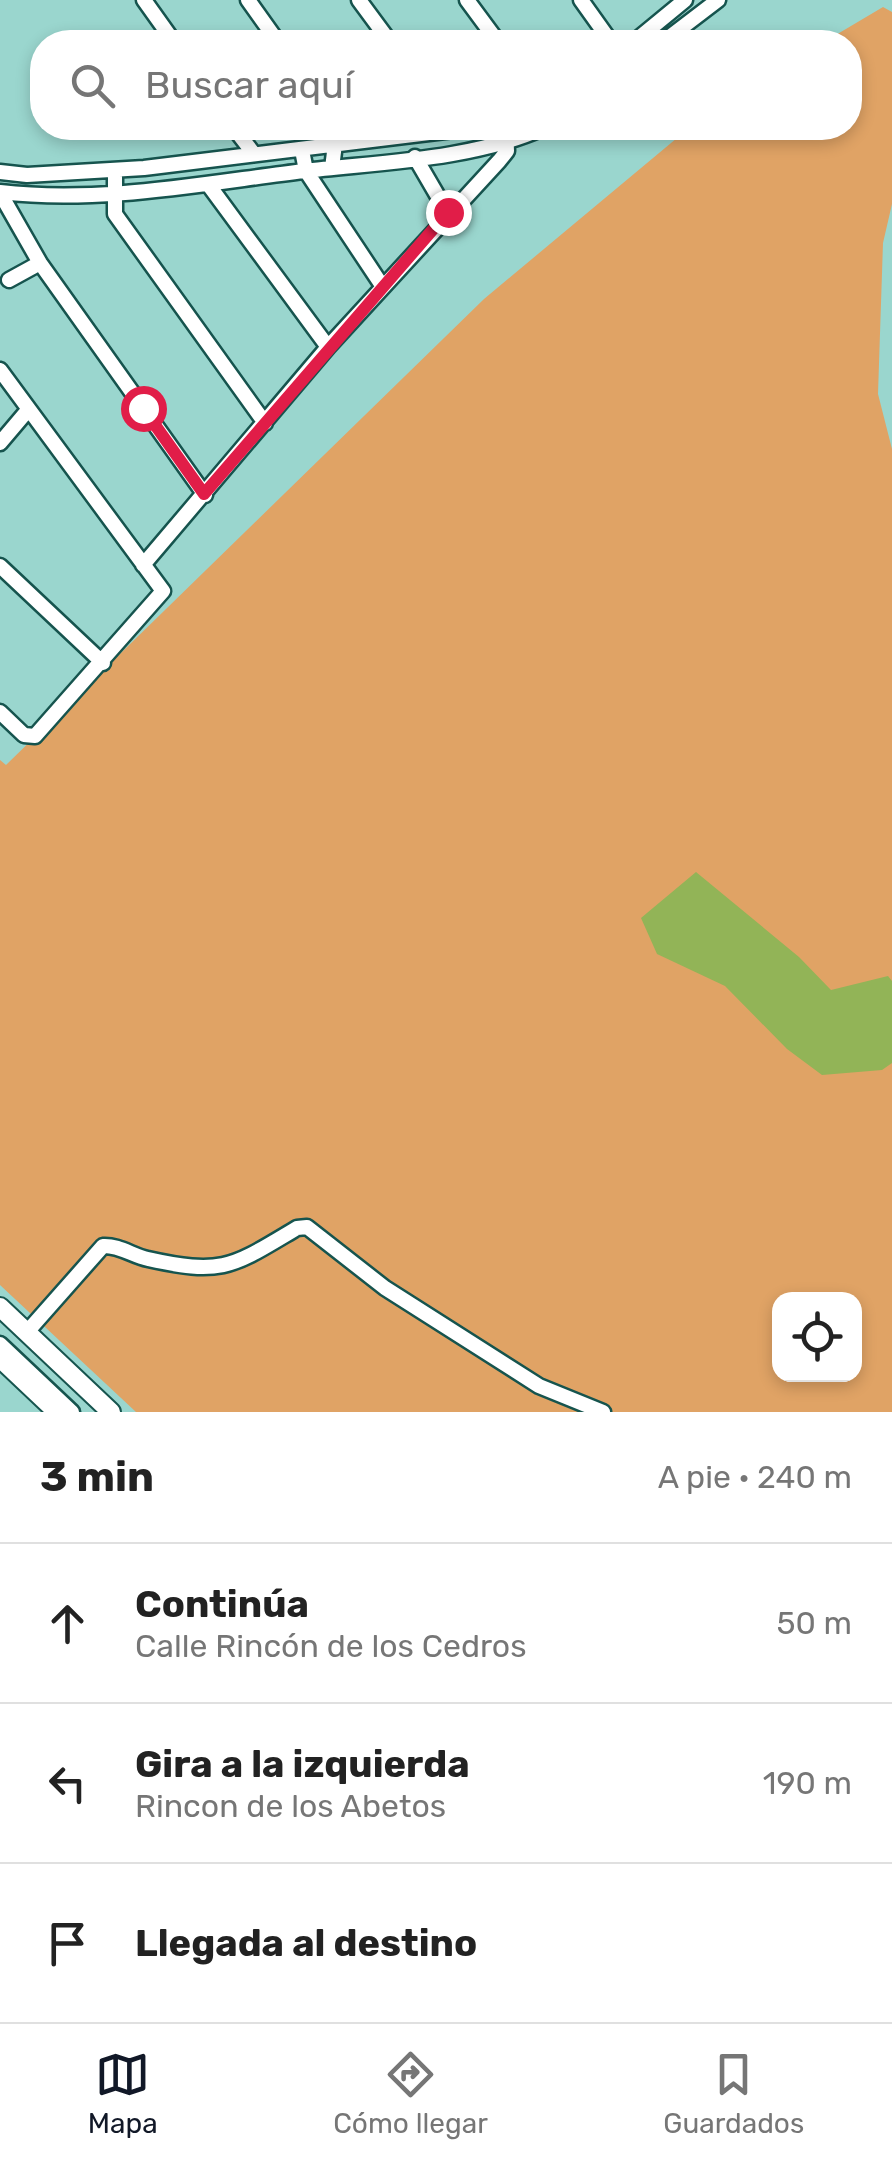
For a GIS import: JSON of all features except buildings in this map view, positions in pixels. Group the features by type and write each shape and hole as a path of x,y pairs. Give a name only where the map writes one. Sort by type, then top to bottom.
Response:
{"main road":[{"path":"0,1309 109,1412"},
{"path":"0,1356 56,1412"}],"street":[{"path":"144,0 165,30"},
{"path":"248,0 269,30"},
{"path":"359,0 381,30"},
{"path":"468,0 489,30"},
{"path":"581,0 603,30"},
{"path":"649,30 685,0"},
{"path":"679,30 718,0"},
{"path":"243,140 254,154"},
{"path":"332,168 336,140"},
{"path":"0,172 144,168 381,140"},
{"path":"204,494 40,263 0,193 114,193 208,184 415,158 484,140"},
{"path":"143,565 328,346 499,161 507,151 507,140"},
{"path":"302,150 306,171 383,287"},
{"path":"415,158 448,212"},
{"path":"144,168 148,188"},
{"path":"115,170 115,214 265,423"},
{"path":"208,184 328,346"},
{"path":"10,280 40,263"},
{"path":"0,370 163,589 35,736 24,735 0,712"},
{"path":"0,443 28,410"},
{"path":"0,566 102,663"},
{"path":"26,1332 103,1246 193,1269 218,1269 239,1263 297,1228 307,1228 385,1288 539,1386 603,1412"},
{"path":"0,1309 109,1412"},
{"path":"0,1356 72,1412"}],"shaded area":[{"path":"883,7 892,12 892,204 883,243 878,394 892,449 892,1412 136,1412 0,1285 0,760 6,765 484,299 675,140 862,140 862,30 844,30"},
{"path":"696,872 799,957 831,990 888,976 892,981 892,1063 882,1070 822,1075 787,1049 725,986 657,954 641,918"}],"route":[{"path":"143,408 204,494 328,346 448,212"}]}
